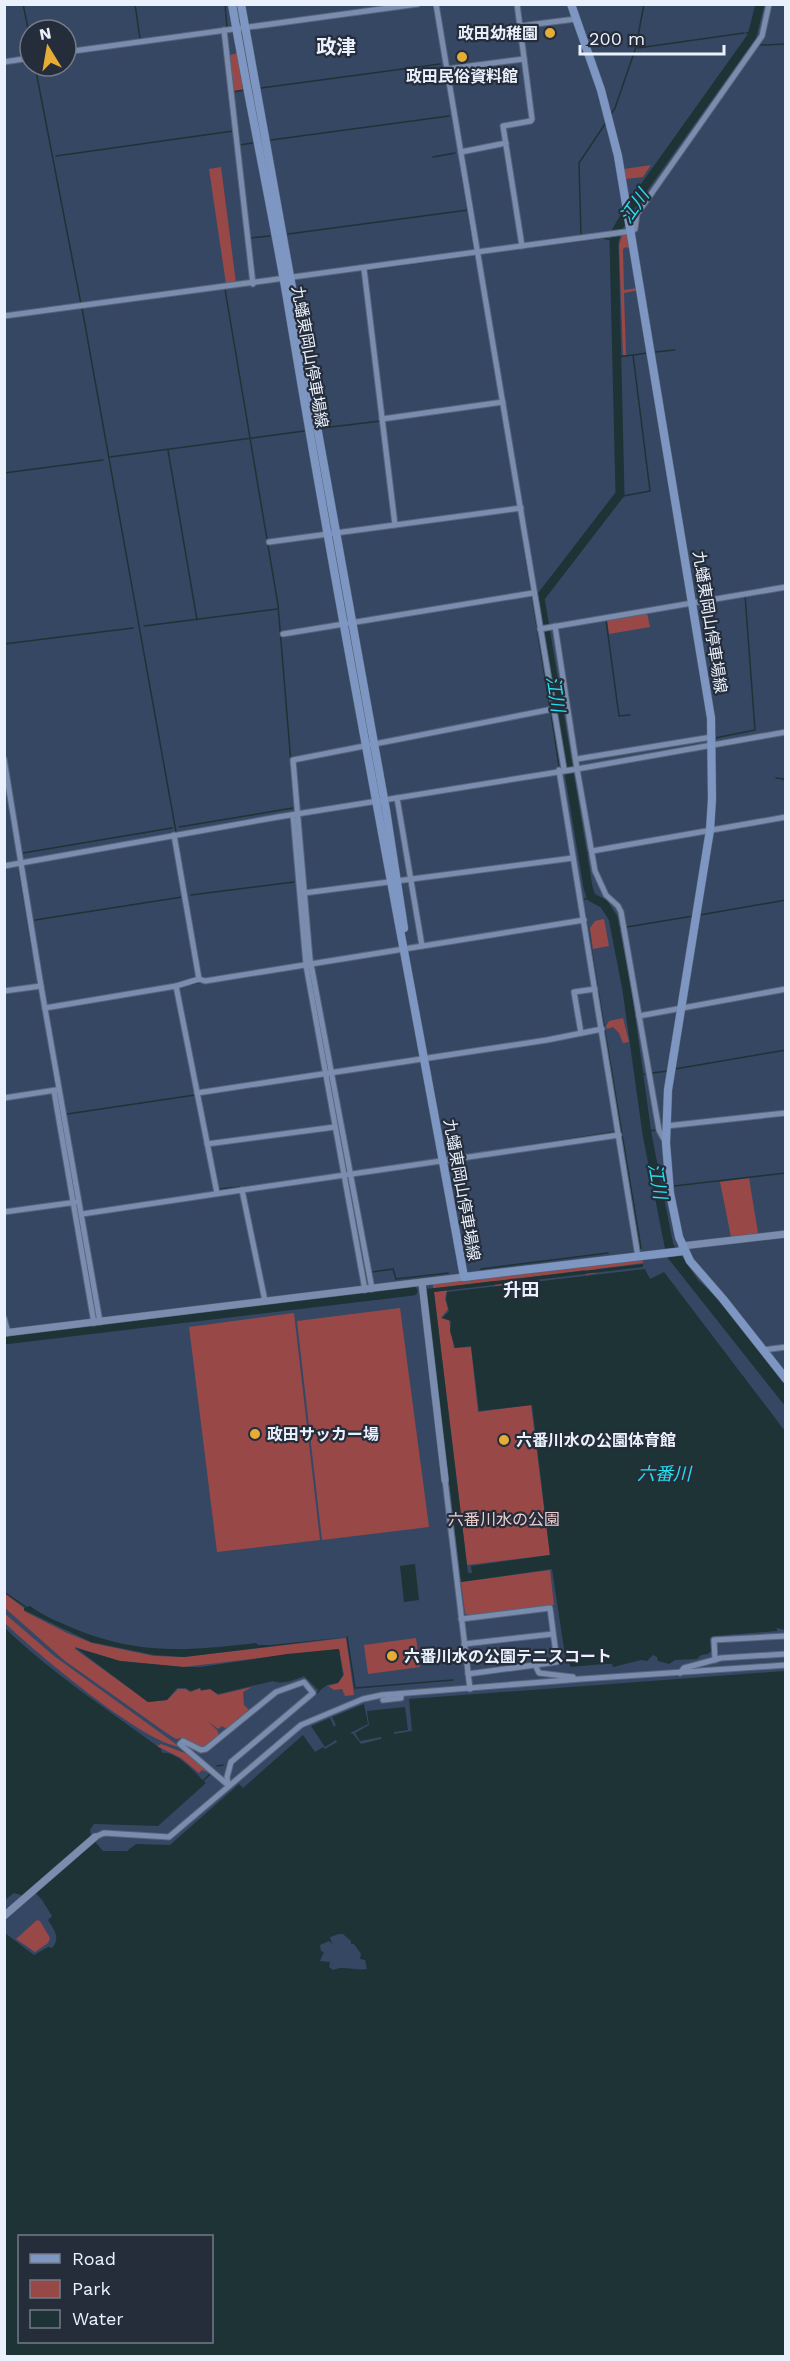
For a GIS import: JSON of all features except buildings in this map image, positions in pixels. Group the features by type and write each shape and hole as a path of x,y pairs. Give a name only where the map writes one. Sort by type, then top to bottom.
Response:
{"main road":[{"name":"九蟠東岡山停車場線","path":"232,4 241,28"},
{"name":"九蟠東岡山停車場線","path":"241,4 241,28 464,1277 666,1254 682,1250"},
{"name":"九蟠東岡山停車場線","path":"571,4 606,106 618,156 708,691 712,740 710,830 668,1090 666,1143 670,1193 682,1250 786,1379"}],"street":[{"path":"78,50 418,4"},
{"path":"436,4 519,508 531,594 540,629 551,709 563,770 573,858 638,1257"},
{"path":"517,4 532,118 531,121 503,126 521,246"},
{"path":"4,316 364,269 622,233 631,228 635,229 637,214 762,36 769,4"},
{"path":"520,26 576,19"},
{"path":"223,31 253,284"},
{"path":"447,69 524,59"},
{"path":"461,152 504,144"},
{"path":"364,269 394,524"},
{"path":"382,420 501,402"},
{"path":"269,542 519,508"},
{"path":"540,629 786,587"},
{"path":"283,634 531,594"},
{"path":"554,627 592,850 599,882 621,912 659,1130 666,1143"},
{"path":"368,1289 308,965 295,814 293,760 551,709"},
{"path":"4,866 295,814 563,770 576,764 712,740 786,732"},
{"path":"4,759 97,1323"},
{"path":"397,798 422,945"},
{"path":"295,814 304,893 308,965"},
{"path":"592,850 786,817"},
{"path":"176,835 201,980"},
{"path":"304,893 573,858"},
{"path":"45,1008 201,980 584,920"},
{"path":"176,986 199,1092 217,1193"},
{"path":"4,990 40,987"},
{"path":"581,1033 574,992 595,989"},
{"path":"639,1016 786,989"},
{"path":"199,1092 424,1059 602,1029"},
{"path":"328,1073 335,1127 347,1175"},
{"path":"4,1098 57,1090"},
{"path":"666,1126 786,1113"},
{"path":"209,1144 335,1127"},
{"path":"82,1214 619,1135"},
{"path":"244,1190 265,1301"},
{"path":"4,1212 77,1202"},
{"path":"77,1202 82,1214 97,1323"},
{"path":"682,1250 786,1234"},
{"path":"4,1318 6,1333 464,1277"},
{"path":"422,1283 470,1689"},
{"path":"763,1350 786,1347"},
{"path":"462,1619 550,1608 557,1662 468,1674"},
{"path":"464,1644 553,1634"},
{"path":"715,1660 714,1640 786,1636"},
{"path":"681,1673 684,1668 715,1660 786,1654"},
{"path":"535,1665 539,1673 581,1679"},
{"path":"4,1916 95,1837 104,1833 169,1837 283,1738 312,1719 363,1699 581,1679 786,1665"},
{"path":"304,1682 313,1693 231,1762 227,1777 228,1785 179,1742 183,1741 201,1750 207,1749 276,1692 304,1682"},
{"path":"383,1700 401,1698 401,1694"}],"green space":[{"path":"237,53 243,90 232,91 228,56"},
{"path":"651,165 643,177 626,179 624,169"},
{"path":"221,167 236,283 226,284 209,169"},
{"path":"627,234 639,290 624,293 626,355 623,355 619,245 622,235","holes":["626,247 630,249 637,288 624,290 623,249"]},
{"path":"647,613 650,627 609,634 607,620"},
{"path":"604,919 609,946 593,949 590,928 595,921"},
{"path":"623,1018 629,1042 623,1043 619,1033 613,1027 607,1029 606,1026 609,1021"},
{"path":"749,1178 758,1233 731,1237 720,1182"},
{"path":"642,1259 643,1263 597,1269 597,1273 586,1275 585,1270 503,1281 503,1285 495,1286 494,1281 433,1289 433,1284"},
{"name":"六番川水の公園","path":"447,1290 445,1299 448,1309 441,1318 449,1320 454,1348 471,1347 478,1412 531,1405 550,1555 467,1565 434,1292"},
{"path":"400,1308 429,1527 322,1540 297,1321"},
{"name":"政田サッカー場","path":"294,1313 320,1540 217,1552 189,1327"},
{"path":"550,1570 554,1605 469,1616 465,1613 461,1582"},
{"path":"4,1593 24,1608 24,1611 67,1633 92,1643 154,1656 184,1657 346,1638 354,1695 345,1696 342,1689 334,1690 328,1686 338,1683 344,1675 339,1649 183,1667 120,1661 75,1647 148,1702 167,1700 178,1689 191,1692 200,1688 201,1691 210,1689 218,1695 252,1687 243,1692 244,1705 250,1711 244,1717 239,1717 228,1730 222,1726 218,1729 207,1721 217,1730 220,1737 202,1749 168,1734 65,1661 5,1608"},
{"path":"4,1613 54,1656 180,1747 141,1730 90,1694 5,1623"},
{"name":"六番川水の公園テニスコート","path":"416,1638 420,1667 368,1674 364,1645"},
{"path":"161,1744 190,1755 212,1774 202,1770 199,1773 181,1758 157,1746"},
{"path":"37,1920 40,1921 50,1938 48,1943 35,1952 16,1939"}],"water":[{"path":"681,1255 698,1280 717,1298 785,1385 785,1406 667,1257"},
{"name":"六番川","path":"643,1264 643,1267 434,1292 468,1573 472,1573 471,1566 550,1555 532,1405 479,1411 471,1346 455,1348 450,1331 451,1321 442,1318 449,1311 447,1292 645,1269 650,1279 664,1272 785,1431 785,1630 777,1628 777,1631 713,1636 710,1638 711,1651 708,1654 701,1655 697,1659 675,1660 669,1664 658,1661 653,1655 647,1661 641,1660 613,1667 612,1664 603,1664 571,1667 565,1655 552,1569 461,1582 426,1289"},
{"path":"415,1564 419,1600 404,1602 400,1566"},
{"path":"30,1606 75,1629 143,1647 186,1649 256,1643 271,1645 347,1637 184,1657 154,1655 91,1642 24,1610"},
{"path":"4,1627 61,1676 161,1749 162,1753 174,1755 180,1759 206,1783 158,1826 94,1824 90,1830 91,1837 103,1851 127,1851 136,1844 170,1845 239,1784 243,1788 303,1735 315,1752 337,1742 336,1740 325,1747 311,1726 330,1718 334,1727 336,1725 332,1717 364,1704 368,1724 350,1733 361,1744 381,1739 381,1737 360,1741 355,1733 369,1725 367,1711 405,1707 408,1730 394,1732 394,1734 412,1731 409,1699 785,1671 785,2356 5,2356 5,1933 34,1955 48,1947 52,1948 56,1941 48,1920 52,1916 42,1900 32,1889 24,1896 14,1893 5,1900","holes":["343,1934 361,1954 360,1959 365,1960 367,1969 333,1970 329,1967 330,1962 320,1961 324,1952 321,1951 320,1945 329,1941 332,1944 330,1937"]},
{"path":"76,1648 120,1661 183,1667 201,1667 339,1649 343,1675 338,1683 327,1685 319,1691 304,1676 288,1682 273,1681 218,1694 210,1689 201,1690 200,1688 190,1691 186,1688 177,1688 167,1700 148,1702"}],"waterway":[{"path":"23,4 26,18"},
{"path":"135,4 140,39"},
{"path":"225,4 227,28"},
{"path":"418,6 431,4"},
{"path":"611,114 636,47 644,4"},
{"name":"江川","path":"676,1259 669,1246 647,1134 627,990 613,918 604,904 591,897 588,887 540,598 620,494 614,242 617,230 630,207 752,36 760,4"},
{"name":"江川","path":"746,33 754,32"},
{"path":"638,48 744,33"},
{"path":"759,45 786,44"},
{"name":"江川","path":"744,46 752,46"},
{"path":"261,88 440,64"},
{"path":"37,78 81,304"},
{"path":"447,85 453,122"},
{"path":"233,92 244,90"},
{"path":"271,140 449,116"},
{"path":"581,236 579,163 607,121"},
{"path":"56,156 233,131"},
{"path":"239,145 253,143"},
{"path":"433,157 455,153"},
{"path":"462,177 474,249"},
{"path":"288,234 468,210"},
{"path":"250,238 270,236"},
{"path":"525,248 602,238 614,240"},
{"path":"475,254 477,264"},
{"path":"367,270 475,255"},
{"path":"225,289 278,605 295,812"},
{"path":"82,308 176,832"},
{"path":"655,352 675,350"},
{"path":"634,355 647,353"},
{"path":"617,357 633,355 650,491 618,497"},
{"path":"322,428 381,421"},
{"path":"110,457 304,431"},
{"path":"168,450 197,620"},
{"path":"4,473 103,460"},
{"path":"523,541 550,708"},
{"path":"715,738 755,730 745,595"},
{"path":"144,626 277,609"},
{"path":"606,620 619,716 630,715"},
{"path":"4,644 133,628"},
{"path":"551,713 559,766"},
{"name":"江川","path":"568,766 573,763"},
{"path":"776,778 784,779 786,787"},
{"path":"179,827 293,808"},
{"path":"23,853 172,828"},
{"path":"583,854 590,852"},
{"path":"19,870 32,949"},
{"path":"191,895 294,882"},
{"path":"35,920 182,897"},
{"path":"583,901 591,897"},
{"path":"700,915 786,900"},
{"path":"585,912 641,1248 638,1249"},
{"path":"627,927 693,916"},
{"name":"江川","path":"615,929 621,928"},
{"path":"191,984 201,982"},
{"name":"江川","path":"631,1020 635,1019"},
{"path":"45,1022 56,1088"},
{"path":"322,1040 328,1071"},
{"path":"675,1069 786,1050"},
{"path":"652,1073 668,1071"},
{"name":"江川","path":"639,1075 645,1074"},
{"path":"329,1076 367,1281"},
{"path":"67,1114 195,1095"},
{"path":"647,1131 657,1130"},
{"path":"527,1146 615,1132"},
{"path":"210,1146 219,1189 241,1187 244,1189"},
{"path":"674,1186 786,1173"},
{"name":"江川","path":"658,1189 665,1188"},
{"path":"481,1269 608,1253"},
{"path":"372,1272 393,1269 396,1279 448,1273"},
{"path":"4,1340 413,1291"},
{"path":"4,1592 26,1607"},
{"path":"347,1637 355,1688 453,1680"},
{"path":"232,1764 319,1691"},
{"path":"217,1766 223,1765"},
{"path":"202,1782 210,1774"}],"place":[{"name":"政田幼稚園","path":"550,33"},
{"name":"政田民俗資料館","path":"462,57"},
{"name":"政田サッカー場","path":"255,1434"},
{"name":"六番川水の公園体育館","path":"504,1440"},
{"name":"六番川水の公園テニスコート","path":"392,1656"}],"district":[{"name":"政津","path":"336,47"},
{"name":"升田","path":"521,1289"}]}
